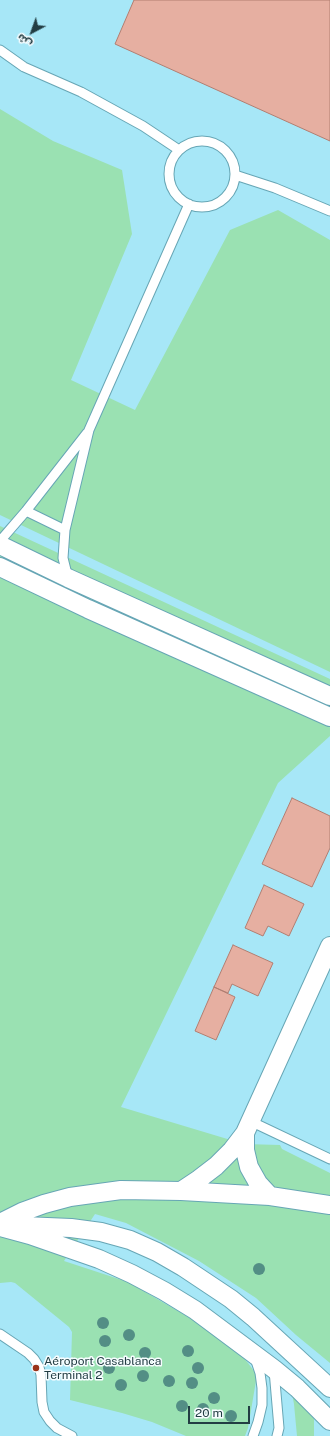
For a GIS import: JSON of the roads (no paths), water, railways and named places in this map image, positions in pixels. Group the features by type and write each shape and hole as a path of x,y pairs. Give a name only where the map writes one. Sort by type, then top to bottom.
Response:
{"street":[{"path":"0,545 68,578 330,696"},
{"path":"0,568 330,717"},
{"path":"181,1191 216,1166 232,1150 248,1127 330,946"},
{"path":"248,1127 245,1150 249,1167 258,1183 270,1196"},
{"path":"0,1225 32,1208 70,1197 121,1190 181,1191 270,1196 330,1204"},
{"path":"0,1225 65,1246 99,1259 164,1291 195,1310 274,1369 302,1393 330,1421"},
{"path":"0,1225 71,1228 100,1232 130,1240 157,1252 184,1267 253,1316 330,1388"}],"lane":[{"path":"0,50 24,67 81,92 143,126 179,150"},
{"path":"203,141 216,144 226,152 233,162 235,175 232,188 225,198 214,205 201,207 189,204 178,197 172,186 169,173 172,161 179,150 190,143 203,141"},
{"path":"235,175 275,188 330,211"},
{"path":"68,578 63,558 65,530 89,430 189,204"},
{"path":"0,540 26,511 89,430"},
{"path":"26,511 65,530"},
{"path":"248,1127 330,1159"},
{"path":"0,1334 28,1353 34,1359 39,1367 41,1376 44,1412 57,1428 72,1436"},
{"path":"253,1353 260,1373 262,1405 253,1436"},
{"path":"274,1369 279,1428 277,1436"}],"place":[{"name":"Aéroport Casablanca Terminal 2","path":"36,1368"}]}
